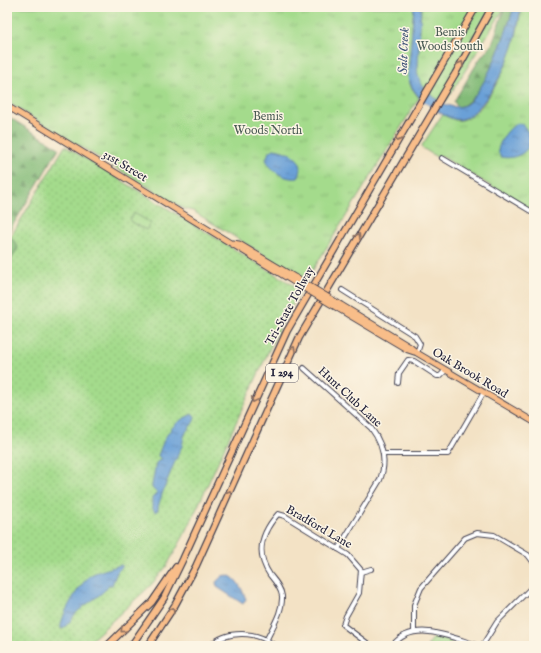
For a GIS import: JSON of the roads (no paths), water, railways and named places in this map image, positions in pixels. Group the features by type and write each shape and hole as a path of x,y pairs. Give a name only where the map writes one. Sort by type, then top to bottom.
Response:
{"highway":[{"name":"Tri-State Tollway","path":"131,646 164,598 196,532 286,331 476,7"},
{"name":"Tri-State Tollway","path":"149,645 179,598 196,566 299,338 442,97 492,7"},
{"path":"107,646 157,594 196,532"}],"main road":[{"name":"31st Street","path":"7,106 232,242 237,248 340,307"},
{"name":"Oak Brook Road","path":"340,307 408,350 417,353 534,422"}],"street":[{"path":"442,158 534,214"},
{"path":"342,290 415,336 420,344 417,353"},
{"path":"398,383 399,373 408,360 414,361 437,376 440,376 446,370"},
{"name":"Hunt Club Lane","path":"304,368 371,428 379,440 383,454 383,468 380,480 338,549"},
{"path":"383,454 448,454 484,392"},
{"name":"Bradford Lane","path":"267,639 279,612 282,600 279,588 266,569 261,558 262,540 273,519 278,514 285,516 338,549 353,560 361,572"},
{"path":"414,631 414,605 421,588 459,543 468,536 477,533 494,535 528,555 534,563"},
{"path":"371,569 361,572 359,593 343,624 371,646"},
{"path":"392,646 402,636 414,631 429,632 481,646 496,622 534,586"},
{"path":"210,646 218,639 229,635 241,634 267,639 275,646"}],"water":[{"path":"414,7 421,7 418,74 421,83 434,98 452,106 461,107 468,103 482,84 496,58 514,7 521,7 514,43 501,75 478,108 470,115 462,119 450,118 441,114 420,98 410,83 408,77"},
{"path":"518,123 525,127 530,137 528,148 519,155 513,157 501,157 498,151 502,139 508,131"},
{"path":"274,149 291,154 299,161 301,166 298,178 288,178 274,171 266,159 269,152"},
{"path":"193,414 195,416 194,421 184,436 182,446 164,489 158,510 155,512 152,507 152,498 157,493 152,488 152,485 156,463 161,459 158,456 161,448 170,430 180,421"},
{"path":"120,565 123,566 117,572 112,585 109,585 102,593 80,609 68,624 61,629 63,616 67,608 87,579 94,573"},
{"path":"227,575 234,579 241,588 246,599 243,604 217,587 216,582 222,576"}],"park label":[{"name":"Bemis Woods South","path":"450,39"},
{"name":"Bemis Woods North","path":"268,123"}],"water label":[{"name":"Salt Creek","path":"404,51"}]}
